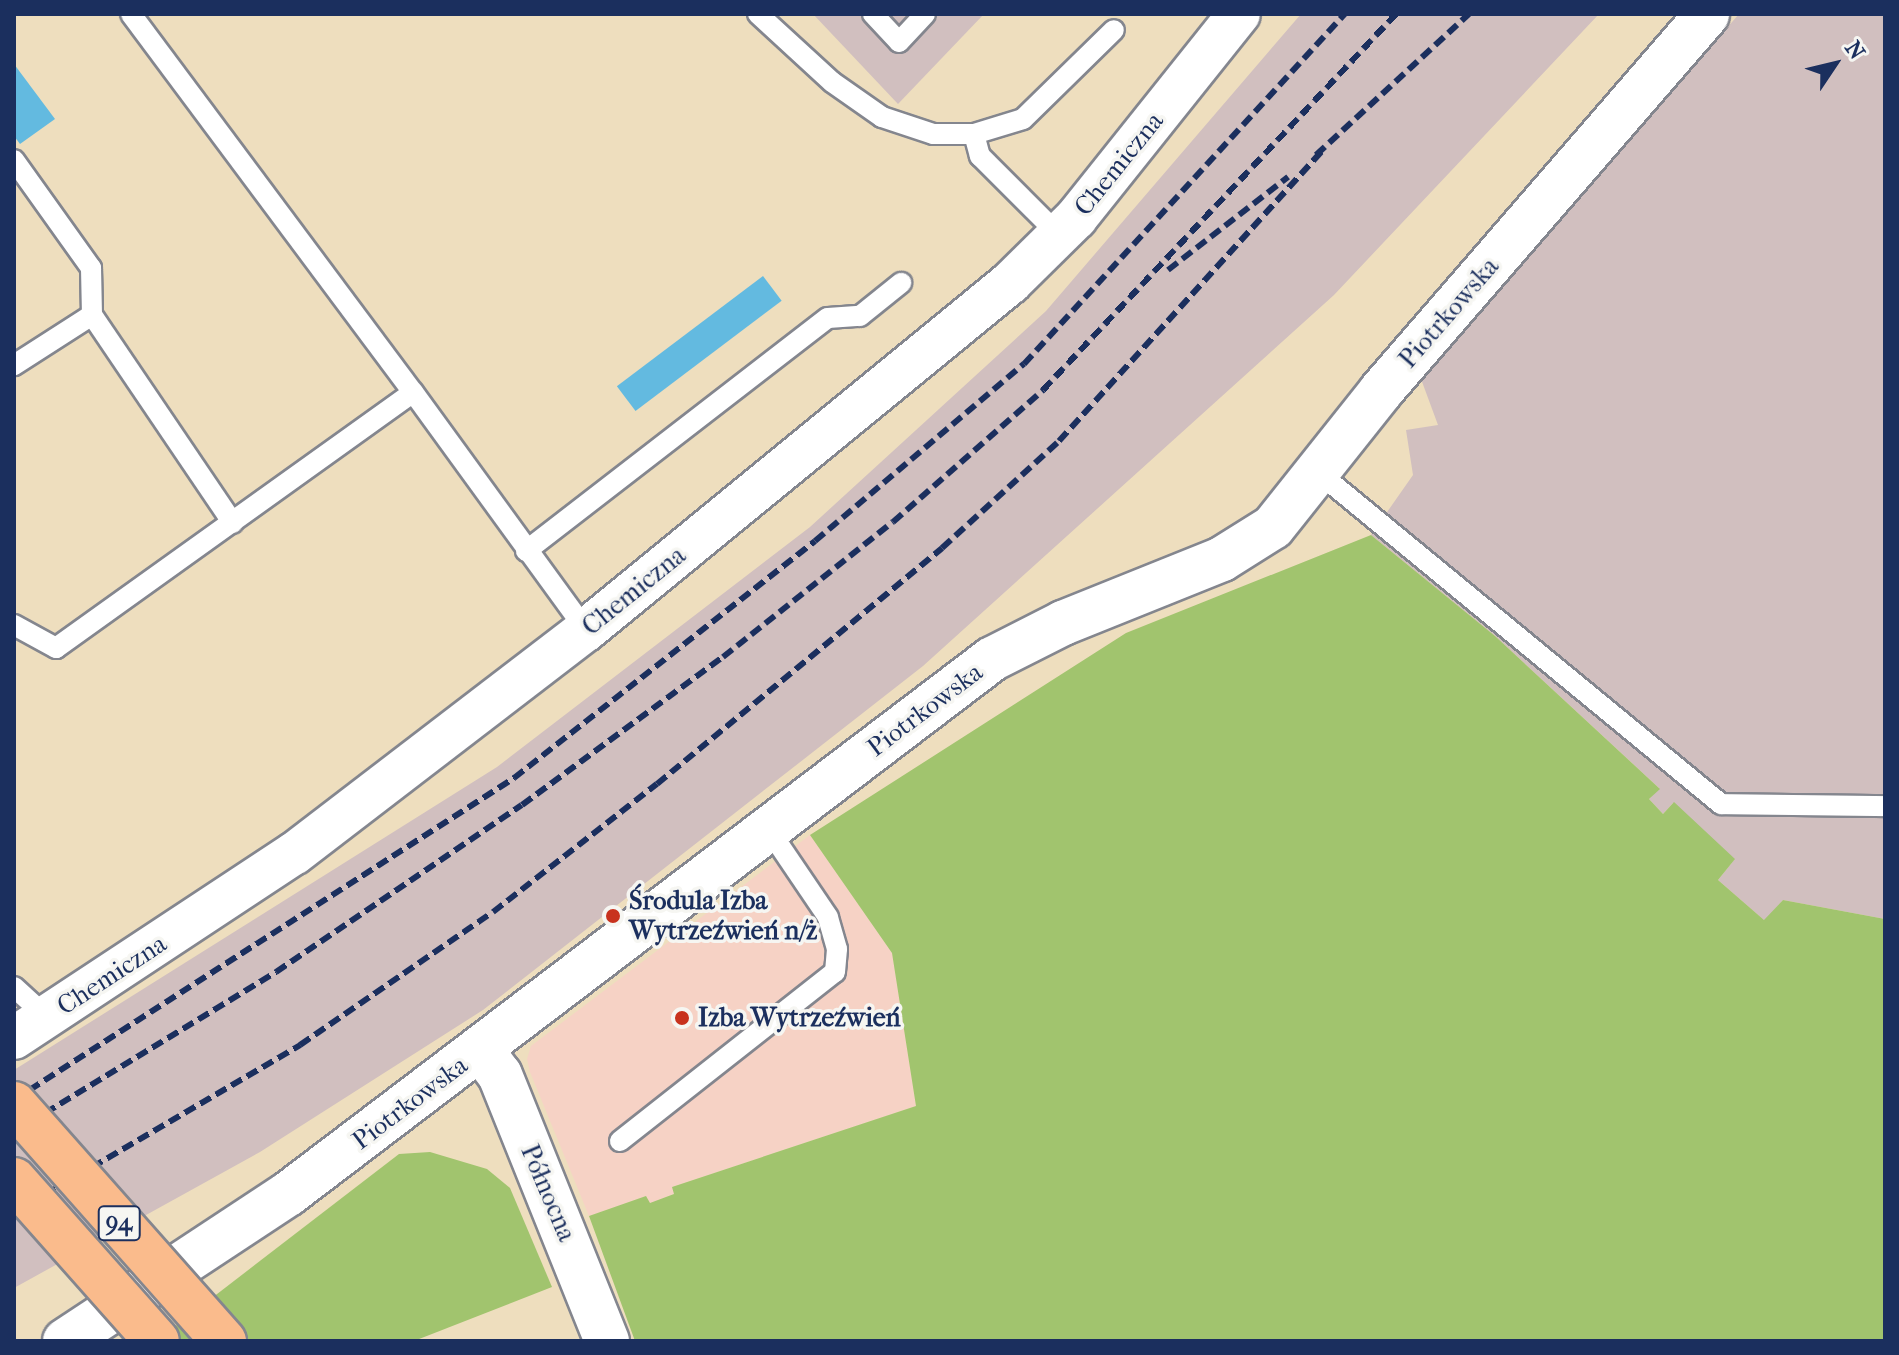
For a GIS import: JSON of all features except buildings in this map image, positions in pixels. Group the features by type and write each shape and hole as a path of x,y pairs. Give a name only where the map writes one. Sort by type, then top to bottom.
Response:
{"main road":[{"name":"94","path":"14,1104 224,1341"},
{"name":"94","path":"14,1180 157,1341"}],"street":[{"name":"Chemiczna","path":"30,1028 295,853 586,630 1010,283 1059,235 1239,14"},
{"name":"Piotrkowska","path":"65,1341 288,1194 769,830 933,700 992,659 1063,623 1222,559 1273,527 1319,473 1381,391 1707,14"},
{"name":"Północna","path":"481,1050 500,1075 607,1341"}],"lane":[{"path":"131,14 586,630"},
{"path":"758,14 832,82 882,117 933,134 974,134 1023,119 1114,30"},
{"path":"873,14 899,42 925,14"},
{"path":"974,134 980,156 1059,235"},
{"path":"14,160 91,268 92,315 233,523"},
{"path":"526,551 828,318 860,316 901,283"},
{"path":"14,365 92,315"},
{"path":"14,625 56,648 413,392"},
{"path":"1319,473 1721,804 1885,806"},
{"path":"620,1141 835,972 837,949 828,917 769,830"},
{"path":"14,987 30,1028"}],"shaded area":[{"path":"813,14 984,14 898,104"},
{"path":"1301,14 1599,14 1334,295 923,666 483,1010 260,1152 14,1288 14,1070 497,767 810,527 1046,311"},
{"path":"1739,14 1885,14 1885,919 1783,900 1765,921 1718,880 1734,860 1673,803 1663,814 1649,799 1659,788 1495,636 1371,535 1413,475 1406,430 1438,425 1421,379"},
{"path":"810,835 892,953 916,1106 672,1187 675,1193 650,1204 646,1196 589,1216 530,1072 527,1059 531,1046"}],"green space":[{"path":"1371,535 1495,636 1660,789 1649,799 1663,814 1674,802 1735,859 1718,880 1764,920 1783,900 1885,919 1885,1341 635,1341 589,1216 646,1196 650,1203 674,1194 672,1187 916,1106 892,953 810,835 1126,633"},
{"path":"430,1152 487,1169 510,1188 552,1287 414,1341 156,1341 399,1154"}],"water":[{"path":"14,64 55,119 20,144 14,136"},
{"path":"763,276 782,301 636,411 617,386"}],"railway":[{"path":"14,1100 514,778 815,541 1024,364 1345,14"},
{"path":"14,1132 276,972 522,805 723,657 893,522 1043,390 1396,14"},
{"path":"1316,155 1469,14"},
{"path":"14,1213 300,1045 493,912 657,784 942,548 1059,441 1324,149"},
{"path":"1168,270 1288,177"}],"place":[{"name":"Środula Izba Wytrzeźwień n/ż","path":"613,916"},
{"name":"Izba Wytrzeźwień","path":"682,1018"}]}
